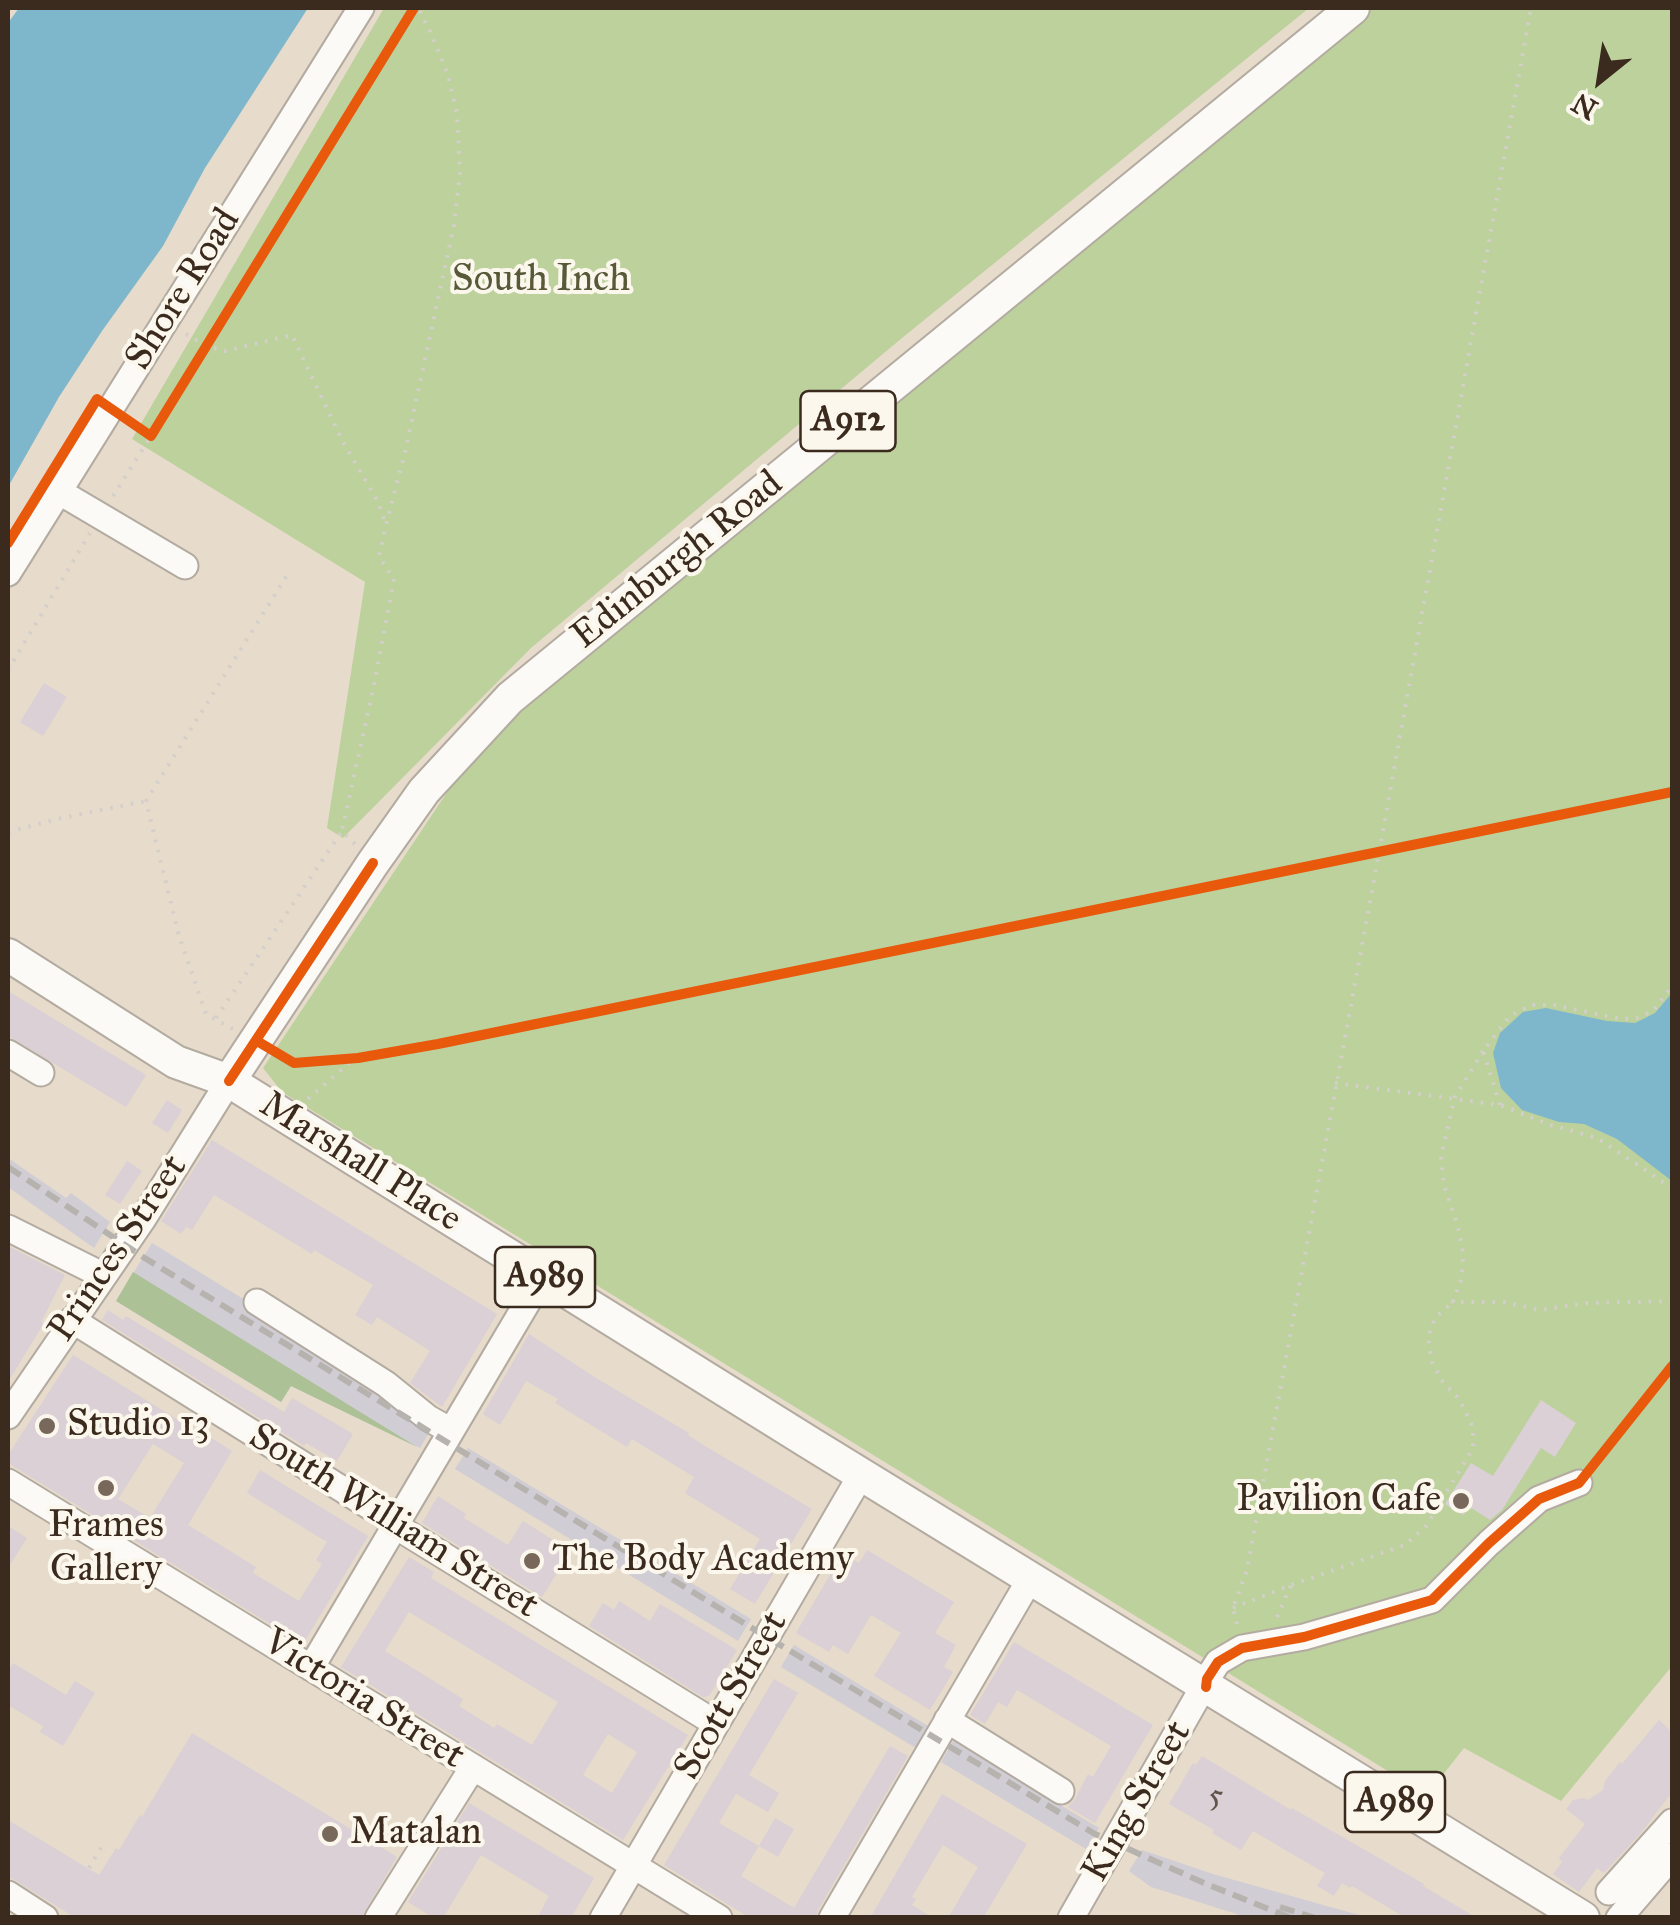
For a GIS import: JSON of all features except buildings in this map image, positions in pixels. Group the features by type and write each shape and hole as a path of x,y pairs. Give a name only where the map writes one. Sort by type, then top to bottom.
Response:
{"main road":[{"name":"Edinburgh Road","path":"229,1081 424,791 510,698 1353,8"},
{"name":"Marshall Place","path":"8,955 176,1062 229,1081 861,1475"},
{"name":"A989","path":"861,1475 1583,1918"}],"street":[{"name":"Shore Road","path":"8,572 361,8"},
{"path":"58,491 185,566"},
{"path":"8,1052 41,1073"},
{"name":"Princes Street","path":"8,1416 152,1204 229,1081"},
{"path":"8,1228 104,1276"},
{"path":"311,1668 543,1276"},
{"path":"257,1302 386,1384 451,1432"},
{"name":"South William Street","path":"72,1320 715,1723"},
{"name":"Scott Street","path":"604,1918 861,1475"},
{"name":"Victoria Street","path":"8,1482 718,1918"},
{"path":"1253,1647 1304,1637 1432,1600 1539,1499 1580,1484"},
{"path":"832,1918 1030,1579"},
{"name":"King Street","path":"1071,1918 1218,1662 1253,1647"},
{"path":"947,1720 1061,1791"},
{"path":"378,1918 473,1767"},
{"path":"1608,1892 1672,1822"},
{"path":"1620,1918 1672,1856"},
{"path":"8,1894 46,1918"}],"path":[{"path":"216,1019 342,831 374,685 394,579 379,557 454,225 460,172 458,114 448,75 416,8 405,24"},
{"path":"1253,1647 1233,1608 1246,1570 1531,8"},
{"path":"165,321 206,346 226,351 292,335 342,440 378,502 386,525"},
{"path":"197,361 215,332"},
{"path":"8,670 160,421"},
{"path":"289,572 146,801 179,936 206,1014 294,1062 354,1059 457,1040 1672,792"},
{"path":"8,832 146,801"},
{"path":"342,831 373,863"},
{"path":"1233,1608 1405,1545 1426,1526 1474,1448 1473,1428 1460,1400 1443,1382 1432,1362 1428,1337 1435,1318 1453,1302 1462,1277 1463,1253 1444,1185 1441,1156 1455,1098 1484,1052 1510,1016 1531,1006 1554,1005 1637,1018 1653,1010 1672,986"},
{"path":"1484,1052 1500,1105"},
{"path":"287,1117 354,1059"},
{"path":"1335,1083 1500,1105 1597,1138 1672,1188"},
{"path":"1453,1302 1503,1302 1540,1310 1587,1303 1672,1301"},
{"path":"1580,1484 1672,1366"},
{"path":"1253,1647 1291,1585"},
{"path":"88,1868 104,1842"}],"shaded area":[{"path":"8,1158 66,1198 71,1193 110,1222 94,1248 8,1187"},
{"path":"152,1243 374,1379 433,1426 420,1448 291,1386 281,1402 116,1301"},
{"path":"468,1448 751,1619 738,1641 455,1469"},
{"path":"794,1645 928,1726 916,1748 781,1667"},
{"path":"953,1741 1099,1828 1086,1849 941,1762"},
{"path":"1142,1850 1366,1917 1246,1917 1151,1887 1129,1871"}],"green space":[{"name":"South Inch","path":"384,8 1309,8 902,338 531,648 343,838 327,828 365,582 132,439"},
{"path":"1374,8 1672,8 1672,1666 1561,1801 1464,1748 1427,1795 282,1092 263,1068 510,698"},
{"path":"133,1272 417,1447 291,1386 281,1402 116,1301"}],"water":[{"path":"19,8 308,8 205,168 163,246 59,397 8,487 8,23"},
{"path":"1672,993 1672,1181 1617,1139 1584,1124 1559,1122 1522,1110 1501,1088 1493,1053 1500,1033 1523,1012 1546,1008 1635,1023 1655,1013"}],"railway":[{"path":"8,1167 143,1257 1095,1834 1291,1918"},
{"path":"1280,1907 1315,1918"}],"cycle path":[{"path":"8,543 97,399 151,436 414,8"},
{"path":"257,1041 294,1063 358,1058 438,1044 1672,792"},
{"path":"229,1081 373,863"},
{"path":"1206,1687 1218,1662 1242,1648 1304,1637 1432,1600 1539,1499 1579,1483 1672,1366"}],"place":[{"name":"Studio 13","path":"47,1426"},
{"name":"Frames Gallery","path":"106,1488"},
{"name":"Pavilion Cafe","path":"1461,1501"},
{"name":"The Body Academy","path":"532,1561"},
{"name":"Matalan","path":"330,1834"}]}
